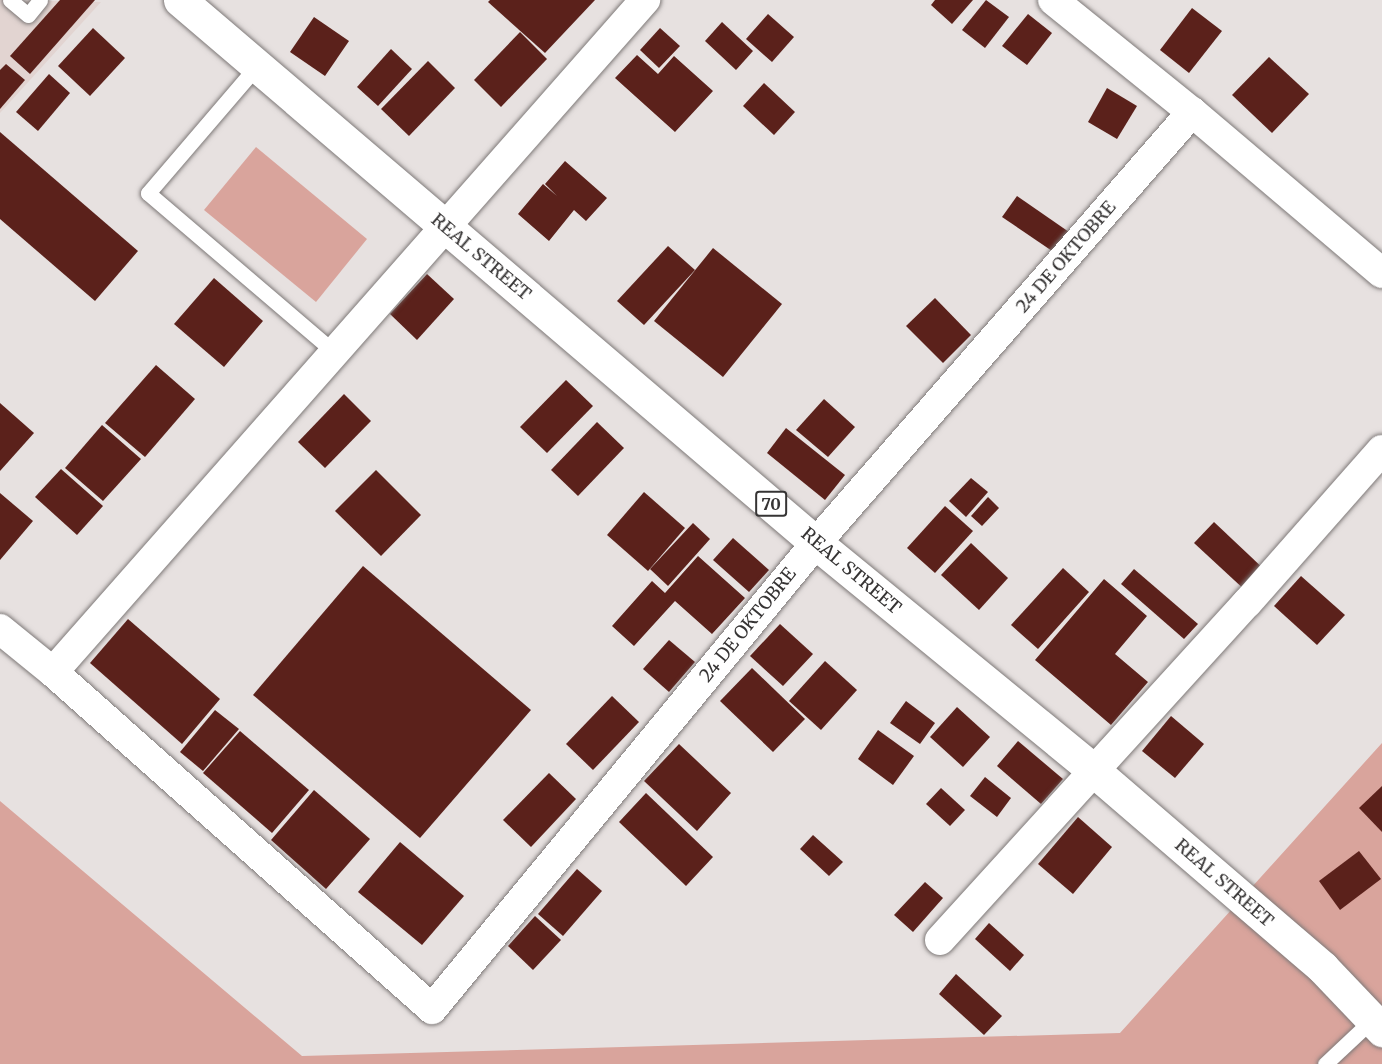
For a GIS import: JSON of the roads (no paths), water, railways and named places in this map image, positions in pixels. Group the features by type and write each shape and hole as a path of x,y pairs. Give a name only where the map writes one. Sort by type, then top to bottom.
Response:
{"highway":[{"name":"REAL STREET","path":"180,0 816,543 1093,770 1323,968 1378,1024"}],"street":[{"path":"0,628 53,672 444,225 645,0"},
{"path":"1053,0 1192,112 1382,273"},
{"name":"24 DE OKTOBRE","path":"53,672 432,1010 816,543 1192,112"},
{"path":"940,940 1247,603 1382,450"}],"lane":[{"path":"10,0 28,15 40,0"},
{"path":"256,67 148,193 334,352"},
{"path":"1324,1064 1378,1024"}]}
